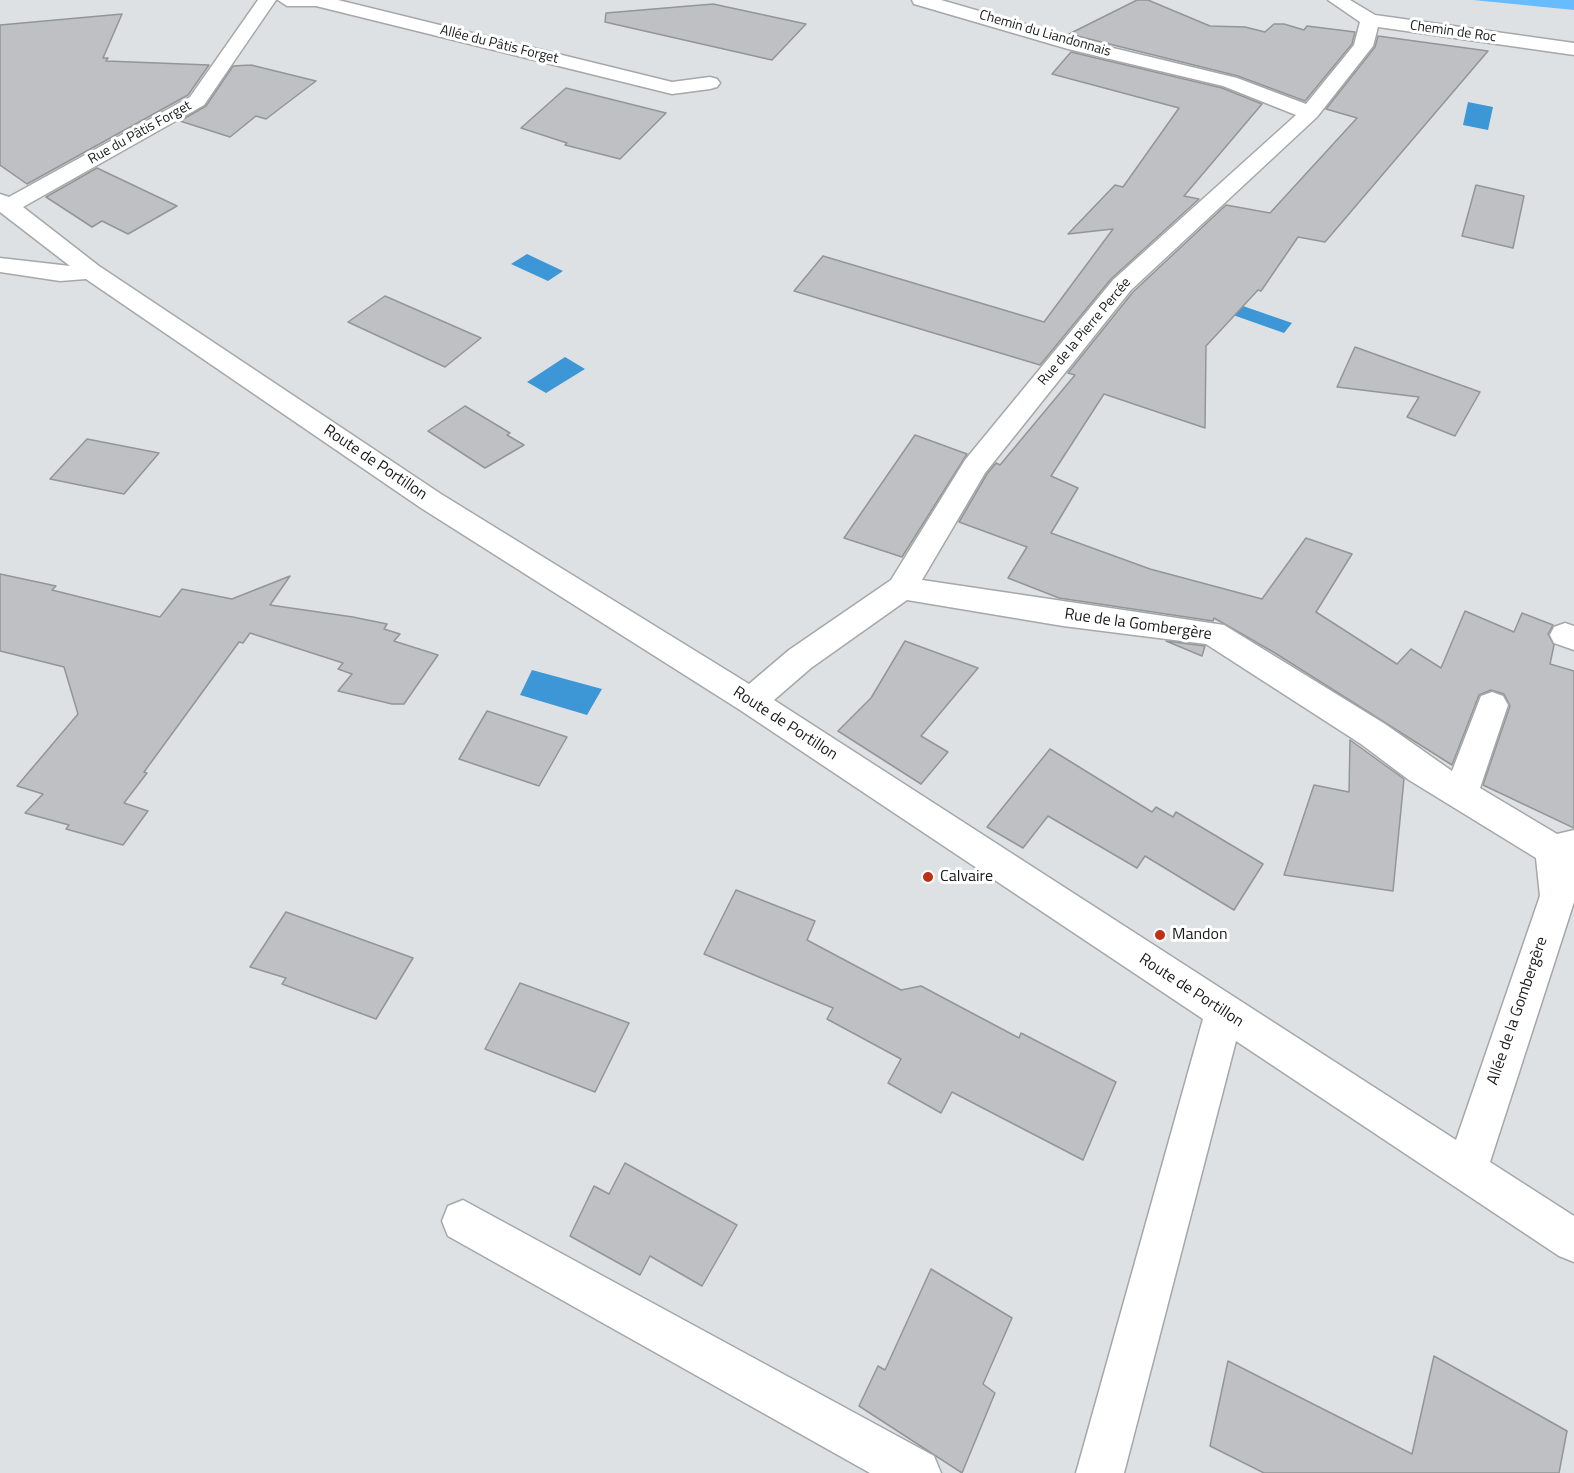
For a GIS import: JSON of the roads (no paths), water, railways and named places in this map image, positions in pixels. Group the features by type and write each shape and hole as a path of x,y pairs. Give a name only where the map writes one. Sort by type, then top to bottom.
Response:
{"street":[{"name":"Rue du Pâtis Forget","path":"3,204 197,101 267,0"},
{"name":"Allée du Pâtis Forget","path":"287,0 316,0 672,88 710,83"},
{"name":"Chemin du Liandonnais","path":"921,0 1075,45 1230,82 1310,113"},
{"name":"Chemin de Roc","path":"1337,0 1370,20 1574,49"},
{"name":"Rue de la Pierre Percée","path":"902,588 975,467 1122,285 1310,113 1362,45 1370,20"},
{"name":"Route de Portillon","path":"3,204 91,271 430,501 751,701 1574,1241"},
{"path":"0,265 60,274 91,271"},
{"path":"751,701 800,659 902,588"},
{"name":"Rue de la Gombergère","path":"902,588 1063,614 1213,633 1373,734 1421,770 1563,847"},
{"path":"1461,793 1492,705"},
{"name":"Allée de la Gombergère","path":"1466,1171 1491,1090 1558,896 1563,847"},
{"path":"1100,1473 1224,1012"},
{"path":"464,1221 917,1473"}],"place":[{"name":"Calvaire","path":"928,877"},
{"name":"Mandon","path":"1160,935"}]}
